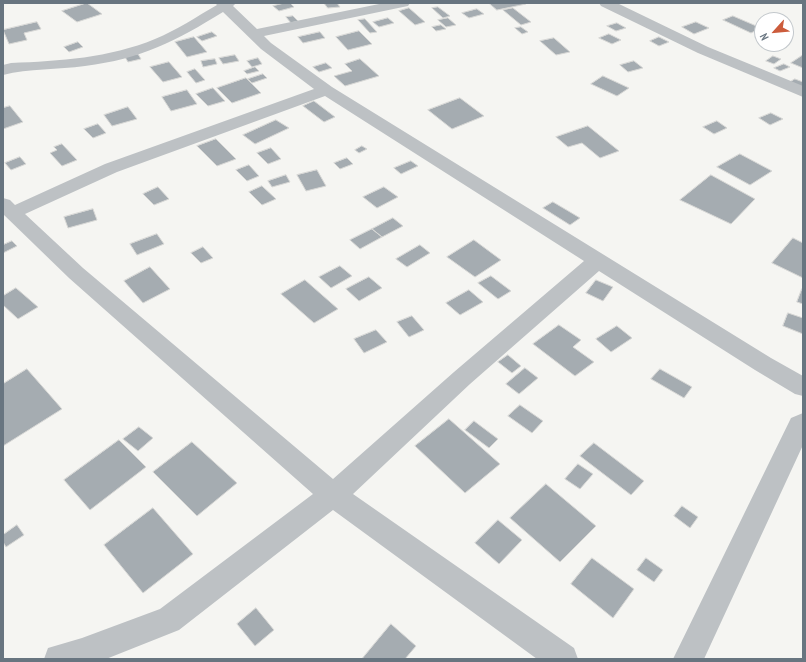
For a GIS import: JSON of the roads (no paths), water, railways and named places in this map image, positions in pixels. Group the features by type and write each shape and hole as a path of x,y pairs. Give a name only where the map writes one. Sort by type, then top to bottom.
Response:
{"street":[{"path":"254,34 403,3"},
{"path":"606,3 703,50 803,92"},
{"path":"3,70 11,68 71,64 112,58 160,42 225,4 266,46 326,90 763,364 803,387"},
{"path":"326,90 111,168 8,209 76,272 187,370 333,495 564,659"},
{"path":"59,659 82,653 169,620 333,495 462,378 598,260"},
{"path":"688,659 800,425 803,423"}]}
